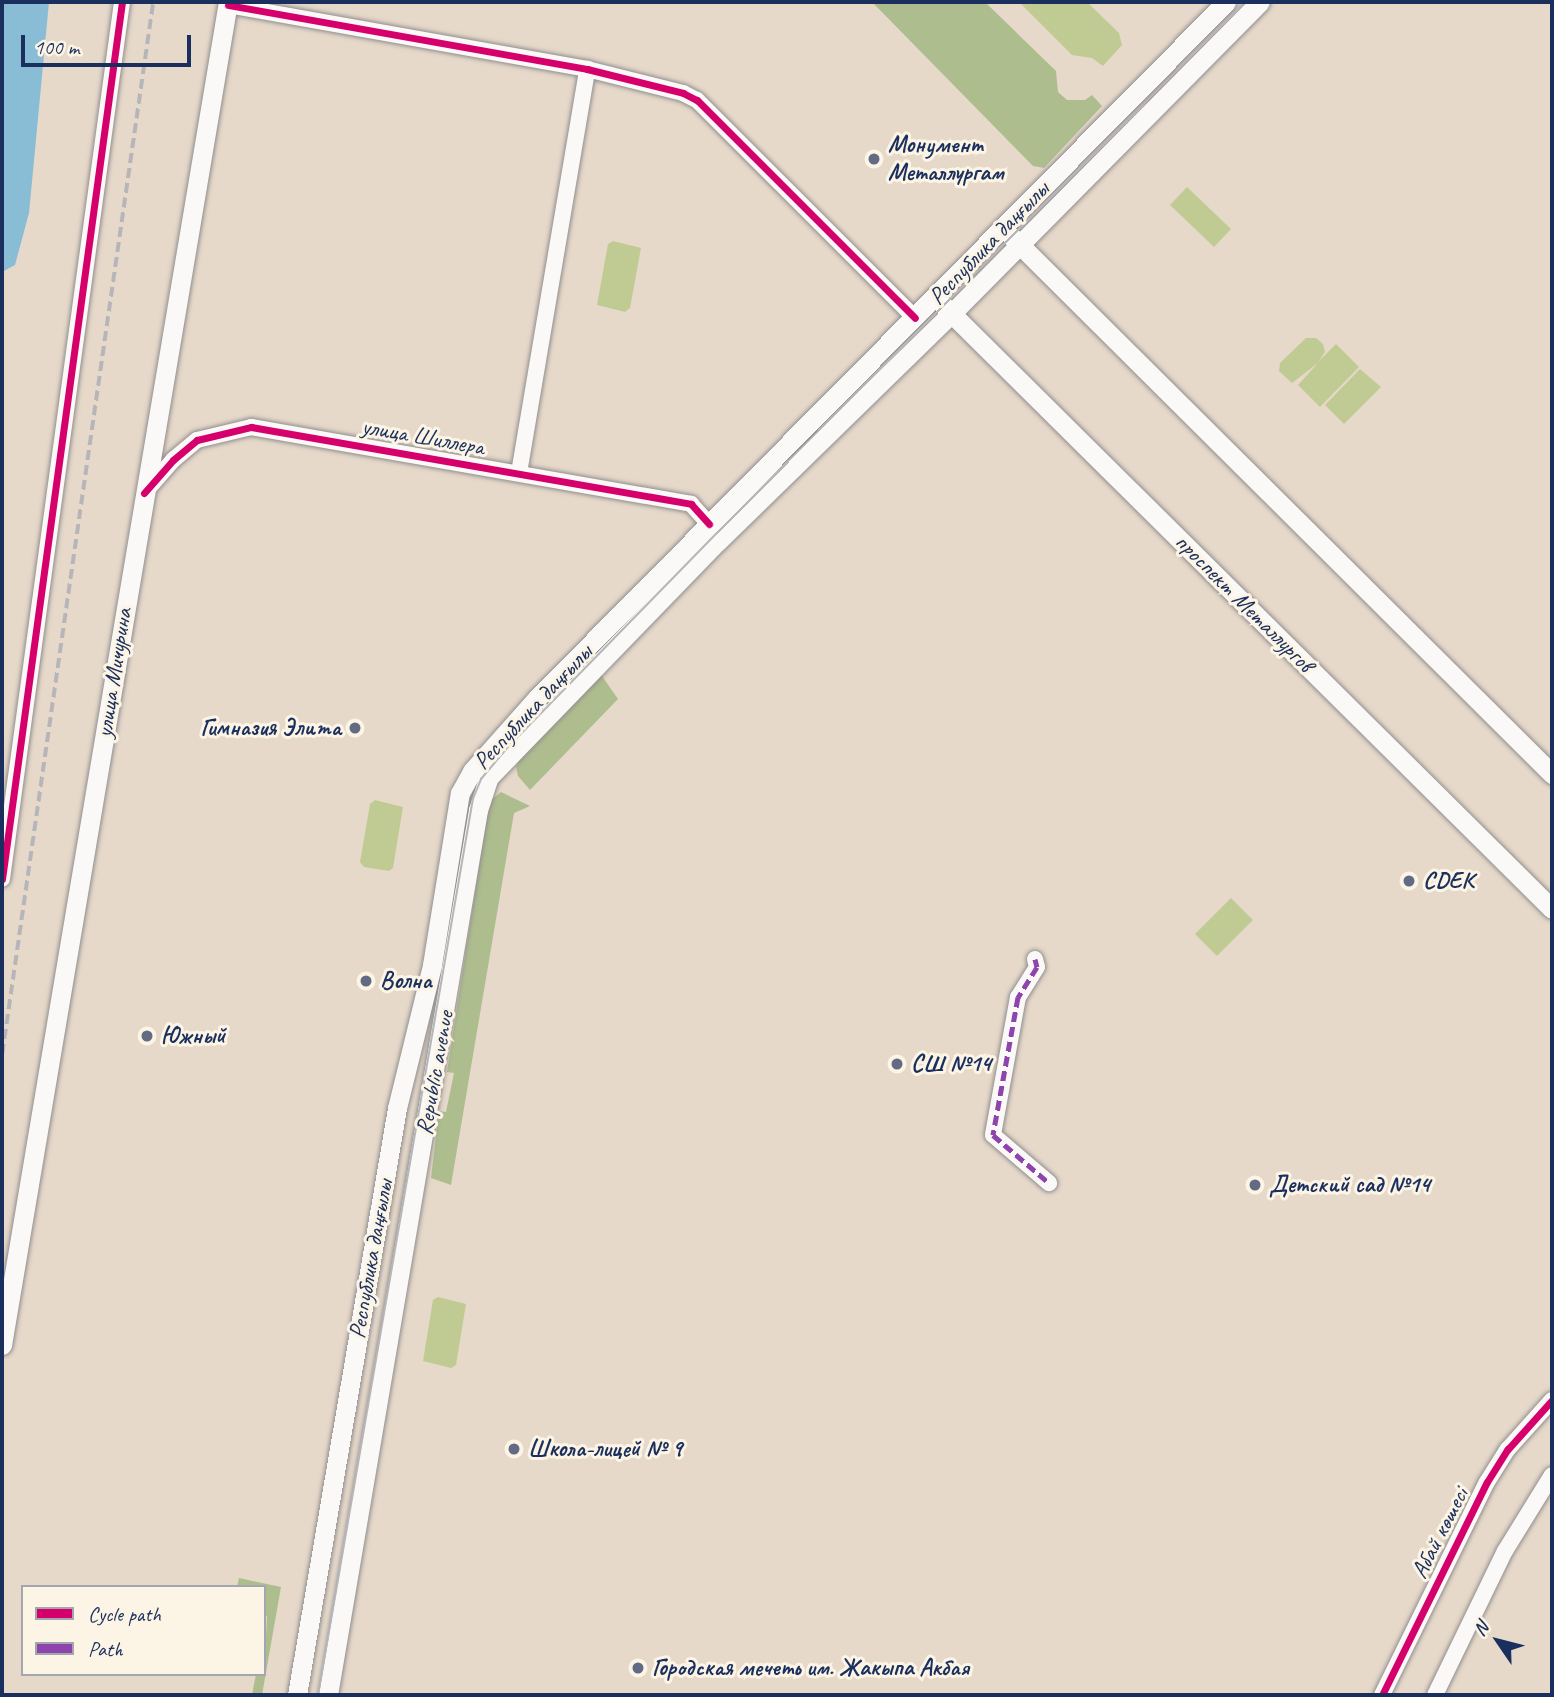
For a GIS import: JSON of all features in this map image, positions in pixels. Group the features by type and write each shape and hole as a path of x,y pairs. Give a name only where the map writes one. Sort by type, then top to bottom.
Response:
{"main road":[{"name":"Республика даңғылы","path":"296,1695 397,1108 432,965 460,793 472,771 488,749 1226,2"},
{"name":"Республика даңғылы","path":"328,1695 482,792 489,777 708,551 860,399 951,314 1260,2"},
{"name":"улица Мичурина","path":"2,1345 228,3"},
{"path":"1003,228 1552,774"},
{"name":"проспект Металлургов","path":"935,298 1552,909"}],"street":[{"path":"2,879 122,2"},
{"path":"228,3 587,69 670,89 697,100 915,318"},
{"path":"519,473 587,69"},
{"name":"улица Шиллера","path":"144,493 173,460 197,440 251,427 691,504 709,524"},
{"path":"1035,959 1037,967 1018,998 993,1135 1049,1183"},
{"name":"Абай көшесі","path":"1382,1695 1487,1482 1508,1449 1552,1400"},
{"path":"1435,1695 1505,1551 1552,1475"}],"green space":[{"path":"872,2 985,2 1056,71 1058,92 1067,100 1085,100 1092,95 1102,106 1044,168 1033,166"},
{"path":"1019,2 1087,2 1119,33 1122,45 1103,66 1092,58 1072,55"},
{"path":"1187,187 1231,229 1214,247 1170,205"},
{"path":"613,241 641,248 630,308 625,312 597,305 608,244"},
{"path":"1306,338 1316,338 1323,344 1325,352 1318,362 1336,344 1359,367 1320,407 1298,385 1318,363 1292,383 1279,371 1280,363"},
{"path":"1360,369 1381,387 1344,424 1325,405"},
{"path":"600,673 618,699 530,790 518,776 516,767 528,744"},
{"path":"501,792 530,806 514,813 451,1185 431,1178 439,1111 446,1112 454,1073 447,1072 489,802"},
{"path":"375,800 403,807 393,868 389,871 364,867 360,862 370,804"},
{"path":"1231,898 1253,920 1217,956 1195,934"},
{"path":"438,1297 466,1304 456,1365 451,1368 423,1361 433,1300"},
{"path":"239,1578 281,1587 266,1672 266,1585 237,1585"},
{"path":"256,1676 265,1676 262,1695 252,1695"}],"water":[{"path":"2,2 49,2 29,213 15,265 2,272"}],"tram line":[{"path":"318,1695 473,799 481,779 508,747 717,533 1245,2"}],"railway":[{"path":"2,1054 153,2"}],"marked path":[{"path":"1035,959 1037,967 1018,997 993,1135 1049,1183"}],"cycle path":[{"path":"2,879 122,2"},
{"path":"228,5 587,69 683,93 697,100 915,318"},
{"path":"144,493 173,460 197,440 251,427 691,504 709,524"},
{"path":"1382,1695 1487,1482 1508,1449 1552,1400"}],"place":[{"name":"Монумент Металлургам","path":"874,159"},
{"name":"Гимназия Элита","path":"355,728"},
{"name":"CDEK","path":"1409,881"},
{"name":"Волна","path":"366,981"},
{"name":"Южный","path":"147,1036"},
{"name":"СШ №14","path":"897,1064"},
{"name":"Детский сад №14","path":"1255,1185"},
{"name":"Школа-лицей № 9","path":"514,1449"},
{"name":"Городская мечеть им. Жакыпа Акбая","path":"638,1668"}]}
